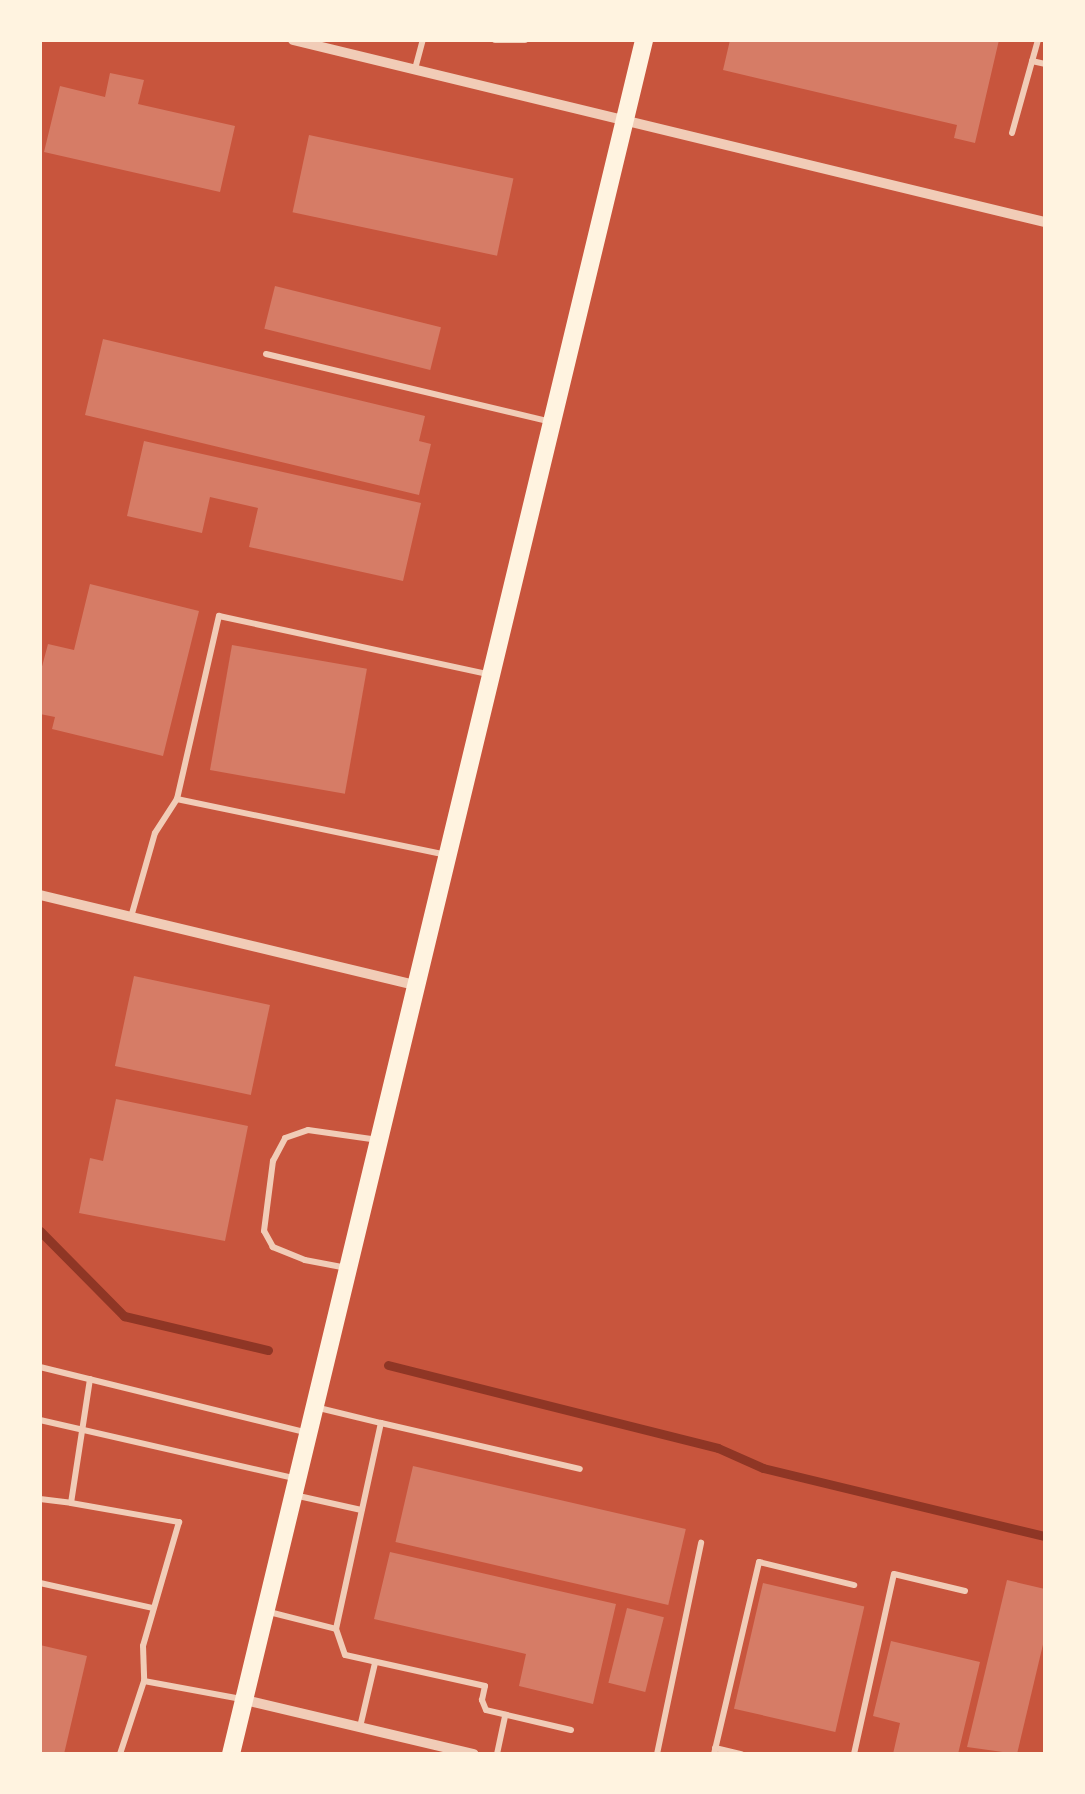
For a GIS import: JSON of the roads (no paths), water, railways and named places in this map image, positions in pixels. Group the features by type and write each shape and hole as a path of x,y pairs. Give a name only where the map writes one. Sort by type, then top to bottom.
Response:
{"main road":[{"path":"232,1754 644,40"}],"street":[{"path":"293,40 1045,222"},
{"path":"40,895 416,985"},
{"path":"244,1700 472,1754"}],"lane":[{"path":"415,69 423,40"},
{"path":"495,40 525,40"},
{"path":"1012,133 1038,40"},
{"path":"1032,61 1045,64"},
{"path":"266,354 552,422"},
{"path":"132,917 155,832 178,799 219,616 491,675"},
{"path":"178,799 448,855"},
{"path":"349,1268 305,1260 273,1248 264,1231 274,1161 285,1138 308,1130 379,1140"},
{"path":"40,1366 309,1433"},
{"path":"71,1503 90,1379"},
{"path":"315,1407 580,1469"},
{"path":"40,1420 296,1487 361,1510"},
{"path":"380,1423 336,1629 345,1655 485,1686 482,1700 486,1710 571,1730"},
{"path":"40,1498 179,1522 143,1646 144,1681 120,1754"},
{"path":"657,1754 701,1543"},
{"path":"741,1754 714,1751 759,1562 854,1585"},
{"path":"854,1754 894,1574 965,1591"},
{"path":"40,1584 153,1608"},
{"path":"266,1612 336,1629"},
{"path":"360,1727 375,1663"},
{"path":"144,1681 244,1700"},
{"path":"497,1754 506,1715"}],"waterway":[{"path":"40,1231 124,1316 268,1350"},
{"path":"388,1365 718,1448 763,1468 1045,1536"}]}
